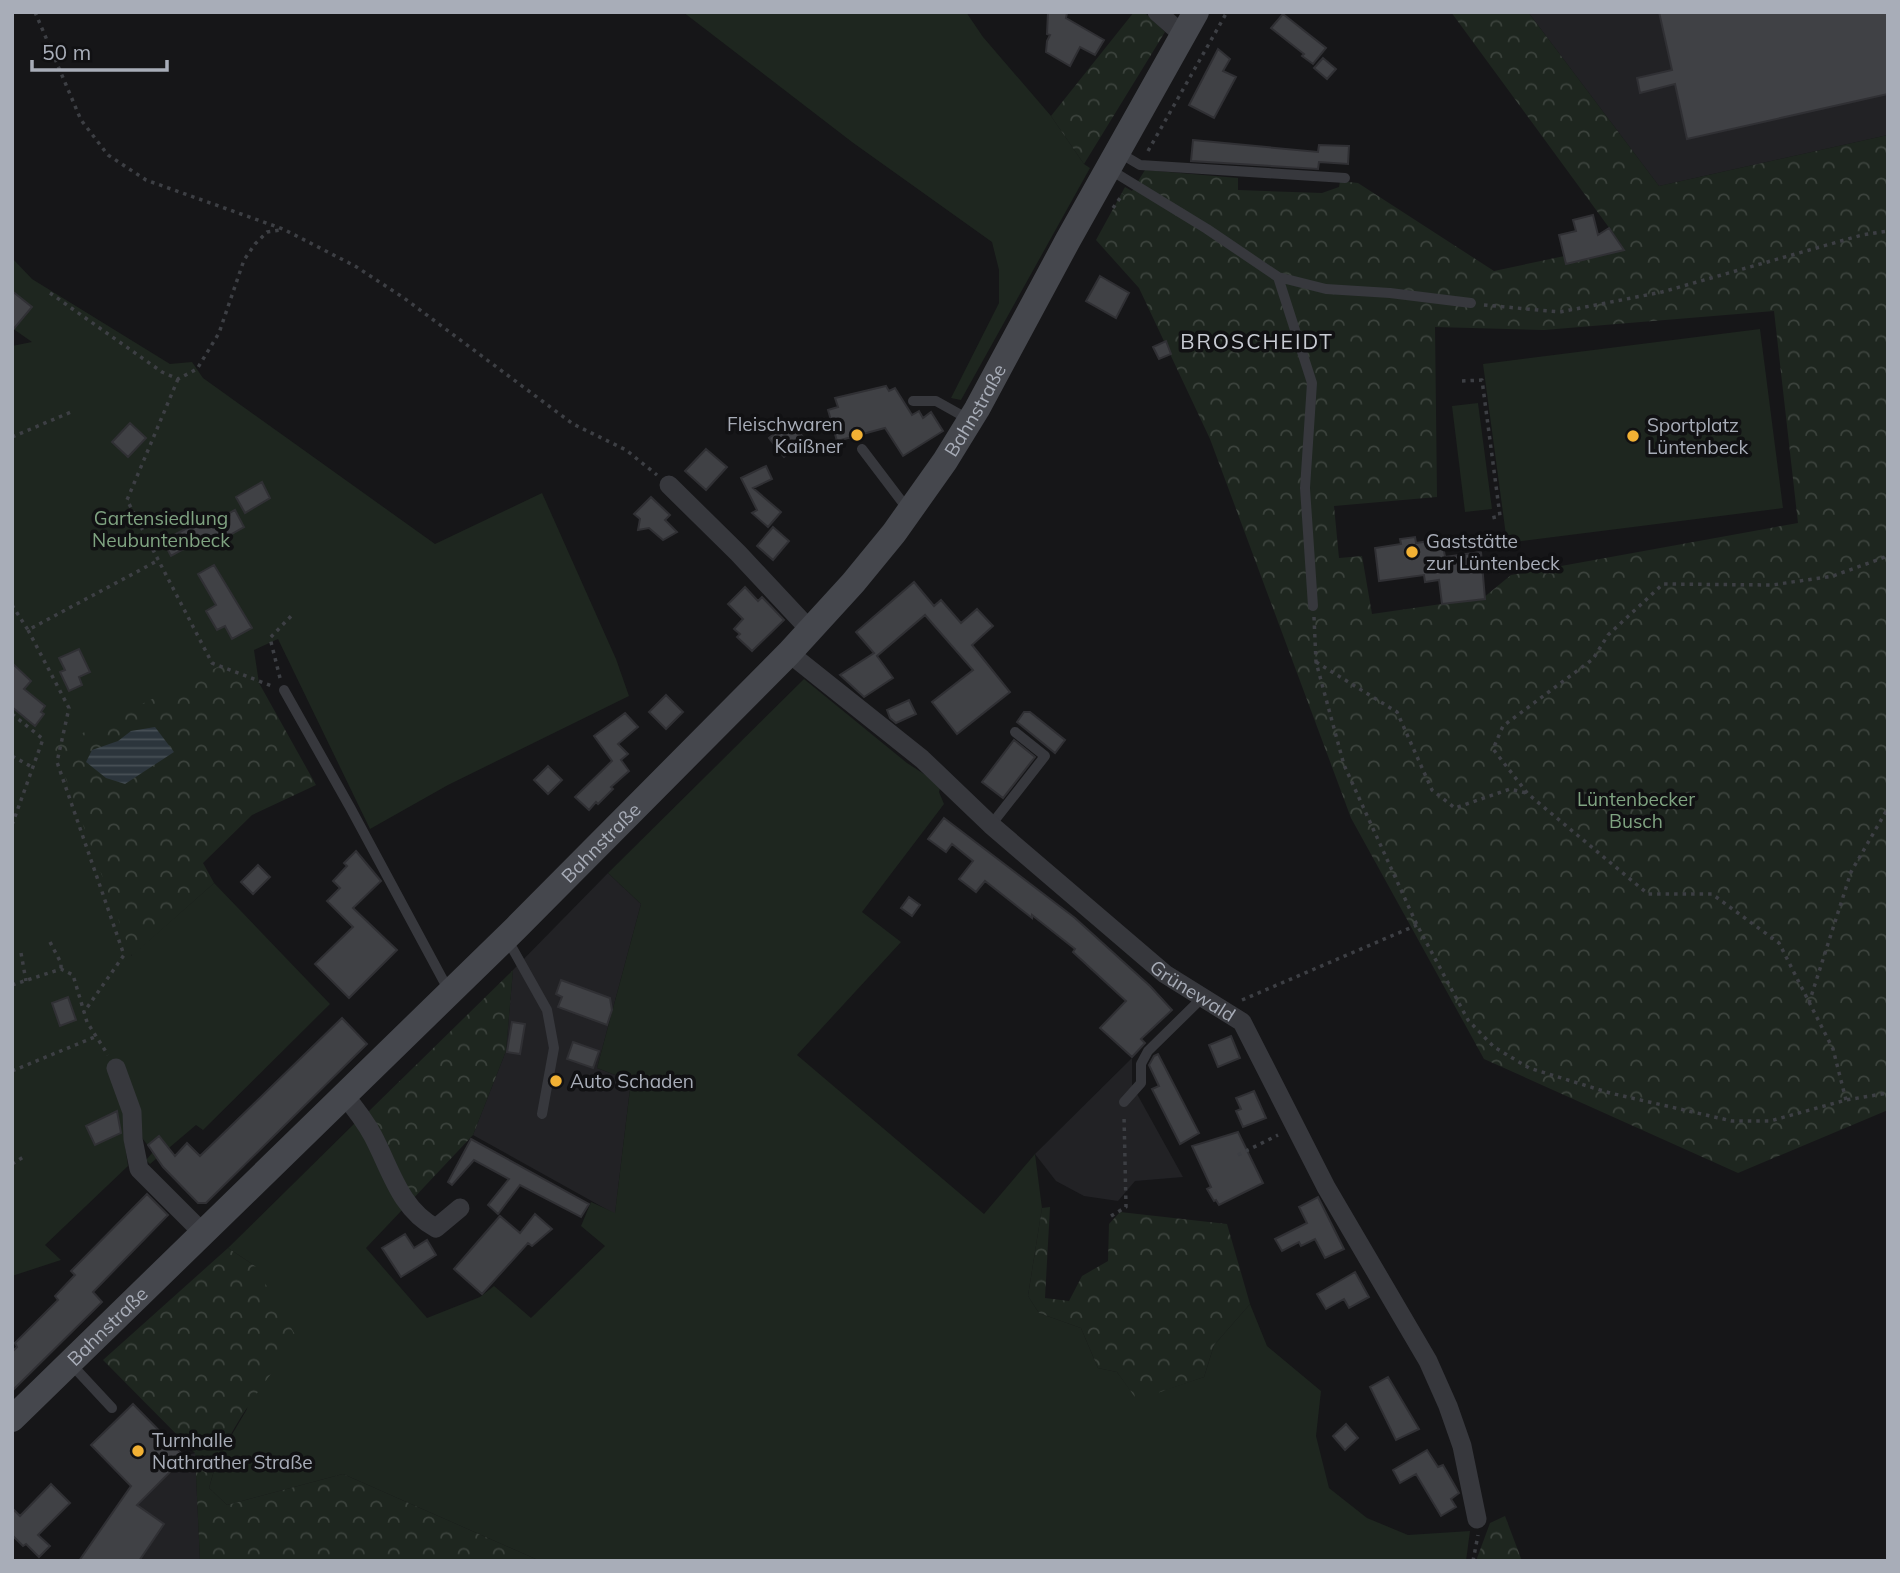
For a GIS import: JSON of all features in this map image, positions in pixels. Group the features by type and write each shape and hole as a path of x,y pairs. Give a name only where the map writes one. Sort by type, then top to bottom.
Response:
{"main road":[{"name":"Bahnstraße","path":"12,1419 506,937 789,653 860,575 909,511 970,420 1119,168 1189,23"}],"street":[{"path":"1157,12 1189,23"},
{"path":"669,485 810,630"},
{"name":"Grünewald","path":"789,653 922,760 991,825 1165,974 1242,1022 1326,1187 1428,1361 1462,1446 1477,1519"},
{"path":"116,1068 132,1112 133,1139 139,1169 203,1233"},
{"path":"344,1095 372,1133 405,1203 420,1220 436,1228 460,1208"}],"lane":[{"path":"1119,168 1140,165 1345,178"},
{"path":"1119,168 1278,277 1326,289 1390,293 1471,303"},
{"path":"1278,277 1312,383 1305,488 1313,606"},
{"path":"913,401 936,401 970,420"},
{"path":"862,449 909,511"},
{"path":"284,690 449,991"},
{"path":"991,825 1045,756 1015,732"},
{"path":"506,937 548,1010 554,1048 542,1114"},
{"path":"1124,1102 1141,1083 1141,1064 1148,1051 1204,997"},
{"path":"69,1362 112,1408"}],"path":[{"path":"34,12 81,120 107,155 146,180 283,229 355,266 404,298 573,424 626,450 669,485"},
{"path":"1140,165 1227,12"},
{"path":"283,229 267,232 244,260 219,333 197,369 178,379 127,500 212,663 284,690"},
{"path":"1471,303 1560,312 1662,292 1862,235 1888,231"},
{"path":"50,293 162,372 178,379"},
{"path":"1462,381 1482,380 1500,516 1491,518"},
{"path":"12,437 71,412"},
{"path":"1846,1100 1833,1049 1779,943 1712,894 1648,894 1528,794 1493,749 1503,726 1593,659 1608,635 1663,584 1772,585 1833,576 1888,556"},
{"path":"27,630 158,561"},
{"path":"12,605 69,708 57,762 124,955 84,1012"},
{"path":"1313,606 1316,662 1344,765 1417,925 1468,1020 1494,1047 1529,1068 1610,1093 1732,1121 1770,1121 1846,1100 1888,1093"},
{"path":"284,690 270,638 294,613"},
{"path":"1316,662 1397,712 1432,790 1455,808 1510,789 1528,794"},
{"path":"12,713 43,739 12,825"},
{"path":"12,756 32,767"},
{"path":"1809,1004 1851,872 1888,808"},
{"path":"1222,1009 1417,925"},
{"path":"50,942 61,963 61,969"},
{"path":"21,953 26,981"},
{"path":"12,985 61,969 73,975 84,1012 116,1068"},
{"path":"12,1071 97,1037"},
{"path":"1111,1216 1126,1207 1124,1102"},
{"path":"1238,1155 1296,1126"},
{"path":"12,1164 25,1156"},
{"path":"1473,1561 1478,1541 1477,1519"}],"shaded area":[{"path":"1528,12 1888,12 1888,135 1659,186"},
{"path":"155,727 174,752 125,784 106,778 86,762 92,750 118,741 131,731"},
{"path":"608,873 641,904 597,1068 631,1081 615,1214 473,1135 506,1051 513,970"},
{"path":"1132,1058 1132,1085 1183,1177 1135,1181 1118,1201 1084,1196 1056,1181 1035,1154"},
{"path":"133,1404 185,1456 195,1453 200,1561 116,1561 91,1543 132,1487 91,1445"}],"green space":[{"path":"683,12 966,12 983,37 1051,116 1084,164 1090,168 961,400 951,398 999,303 999,270 992,242 852,142"},
{"path":"1134,12 1144,12 1165,32 1084,164 1051,116"},
{"name":"Lüntenbecker Busch","path":"1451,12 1528,12 1659,186 1888,135 1888,1110 1738,1173 1484,1059 1351,818 1210,439 1139,288 1096,240 1125,187 1132,191 1145,170 1238,178 1238,190 1322,193 1339,187 1340,181 1358,183 1494,271 1621,244","holes":["1774,311 1798,523 1511,575 1483,598 1372,614 1362,556 1339,558 1334,506 1437,497 1435,327 1544,330"]},
{"name":"Gartensiedlung Neubuntenbeck","path":"12,258 32,279 170,364 192,362 203,378 435,544 542,493 616,659 629,696 448,785 370,829 278,639 254,650 259,683 233,660 131,956 214,883 330,1004 203,1130 196,1125 150,1164 146,1160 153,1152 135,1129 124,1138 128,1166 45,1245 61,1260 12,1276 12,346 32,342 12,328"},
{"name":"Sportplatz Lüntenbeck","path":"1760,329 1783,508 1507,543 1483,364"},
{"path":"1478,403 1492,509 1465,512 1452,406"},
{"path":"234,659 259,683 316,785 252,815 203,863 214,883 132,956 54,747"},
{"path":"804,679 907,763 941,785 939,792 944,804 862,912 901,942 797,1055 984,1214 1035,1154 1042,1208 1028,1296 1039,1313 1081,1328 1098,1368 1117,1372 1137,1399 1204,1377 1214,1345 1250,1304 1267,1346 1321,1391 1316,1436 1329,1488 1367,1518 1408,1535 1470,1531 1466,1561 540,1561 343,1474 227,1505 209,1488 217,1460 247,1409 255,1266 228,1248 357,1121 404,1208 366,1248 427,1318 480,1297 494,1286 531,1318 605,1246 581,1226 591,1202 615,1213 631,1081 597,1068 641,904 608,873"},
{"path":"513,970 506,1051 473,1135 410,1202 365,1115"},
{"path":"1050,1207 1045,1298 1069,1301 1082,1276 1108,1261 1109,1224 1120,1212 1227,1224 1250,1304 1214,1345 1204,1377 1137,1400 1117,1372 1098,1368 1081,1328 1039,1313 1028,1296 1042,1208"},
{"path":"228,1248 255,1266 297,1338 234,1428 215,1468 209,1488 227,1505 343,1474 540,1561 200,1561 195,1453 103,1360"},
{"path":"1505,1516 1522,1561 1476,1561 1490,1523"}],"building":[{"path":"1048,12 1067,13 1066,18 1104,40 1095,55 1080,47 1070,66 1046,52 1050,35 1047,34"},
{"path":"1659,12 1888,12 1888,94 1687,139 1675,84 1640,93 1637,78 1672,70"},
{"path":"1283,14 1326,48 1313,64 1271,28"},
{"path":"1218,49 1230,59 1223,71 1236,77 1214,118 1189,105"},
{"path":"1323,58 1336,69 1327,79 1314,68"},
{"path":"1193,140 1318,152 1319,145 1349,146 1348,164 1319,162 1318,169 1191,161"},
{"path":"1593,215 1598,235 1609,228 1624,250 1566,264 1559,235 1576,231 1573,220"},
{"path":"1100,276 1129,293 1116,318 1086,301"},
{"path":"12,291 32,307 12,331"},
{"path":"1166,341 1171,354 1159,359 1153,347"},
{"path":"886,386 889,391 895,388 912,415 919,411 923,418 931,412 943,431 903,456 885,428 837,441 828,410 838,407 835,398"},
{"path":"791,421 806,441 784,457 769,438"},
{"path":"130,423 146,438 128,457 112,442"},
{"path":"706,449 727,467 706,490 685,471"},
{"path":"766,466 772,479 753,488 781,512 768,527 752,513 757,510 741,478"},
{"path":"262,482 270,498 245,513 236,497"},
{"path":"651,497 670,515 665,520 677,532 663,540 649,528 638,530 640,519 634,514"},
{"path":"235,510 244,527 214,544 209,535 171,556 163,541 202,520 205,527"},
{"path":"773,527 789,541 773,560 757,546"},
{"path":"1415,537 1416,543 1442,539 1445,557 1481,552 1485,599 1442,604 1439,580 1425,582 1424,575 1379,581 1375,548 1401,544 1400,539"},
{"path":"214,565 252,628 232,639 225,626 217,630 206,611 216,605 198,574"},
{"path":"914,582 934,606 941,600 961,623 977,609 993,626 972,645 1010,692 957,734 932,702 973,670 925,615 877,656 893,678 864,697 840,675 874,653 856,632"},
{"path":"745,587 758,601 762,597 784,620 752,651 737,637 740,634 734,629 743,619 728,604"},
{"path":"79,649 90,672 79,677 82,685 69,691 60,672 65,670 59,658"},
{"path":"12,663 31,681 24,689 45,706 41,712 44,714 35,726 12,707"},
{"path":"666,695 683,712 666,729 649,712"},
{"path":"909,700 916,714 896,723 887,710"},
{"path":"1024,712 1030,712 1065,740 1055,753 1017,722"},
{"path":"625,713 638,727 618,744 628,754 621,760 629,771 589,810 575,797 612,761 594,736"},
{"path":"1014,740 1035,757 1003,798 982,782"},
{"path":"548,766 562,780 548,794 534,780"},
{"path":"944,818 1075,918 1150,986 1172,1010 1141,1039 1145,1043 1132,1057 1100,1028 1126,1001 1073,952 1075,949 1032,915 1032,918 985,881 976,892 959,879 973,861 952,844 946,852 928,839"},
{"path":"356,851 381,881 353,908 397,950 349,998 315,964 353,927 327,901 340,888 333,881 347,866 344,863"},
{"path":"258,865 270,877 253,894 241,882"},
{"path":"909,897 920,905 912,916 901,908"},
{"path":"561,980 610,998 612,1010 607,1025 558,1007 562,997 556,994"},
{"path":"68,997 76,1020 60,1026 52,1003"},
{"path":"342,1018 367,1044 206,1203 198,1203 163,1167 148,1145 159,1136 175,1156 187,1143 200,1156"},
{"path":"512,1022 525,1024 520,1054 507,1052"},
{"path":"1231,1036 1240,1058 1218,1067 1209,1045"},
{"path":"573,1042 599,1051 593,1068 567,1059"},
{"path":"1158,1054 1199,1133 1180,1144 1152,1089 1159,1086 1149,1065"},
{"path":"1254,1091 1266,1118 1243,1127 1236,1111 1241,1109 1236,1098"},
{"path":"117,1111 121,1133 95,1145 86,1126"},
{"path":"1238,1132 1263,1183 1219,1205 1207,1189 1211,1187 1192,1146"},
{"path":"471,1139 589,1204 581,1217 520,1185 498,1214 488,1205 509,1179 474,1160 452,1185 448,1182"},
{"path":"147,1194 168,1215 93,1292 102,1302 12,1391 12,1352 17,1347 15,1343 58,1300 55,1296 75,1275 71,1271"},
{"path":"1318,1197 1344,1249 1325,1258 1315,1239 1301,1246 1299,1242 1282,1251 1275,1239 1307,1223 1299,1207"},
{"path":"535,1214 552,1229 532,1246 528,1243 482,1294 454,1269 500,1216 520,1233"},
{"path":"405,1234 414,1248 427,1240 436,1255 401,1277 382,1248"},
{"path":"1355,1272 1369,1297 1349,1308 1344,1299 1326,1309 1317,1294"},
{"path":"1388,1377 1419,1429 1396,1440 1370,1387"},
{"path":"133,1404 185,1457 137,1505 164,1524 139,1561 79,1561 131,1486 91,1445"},
{"path":"1346,1424 1358,1438 1345,1450 1333,1436"},
{"path":"1427,1450 1438,1467 1443,1465 1459,1493 1451,1499 1456,1507 1441,1516 1416,1474 1400,1483 1393,1470"},
{"path":"51,1484 70,1503 38,1535 50,1546 39,1557 12,1535 12,1508 20,1516"}],"place":[{"name":"Fleischwaren Kaißner","path":"857,435"},
{"name":"Sportplatz Lüntenbeck","path":"1633,436"},
{"name":"Gaststätte zur Lüntenbeck","path":"1412,552"},
{"name":"Auto Schaden","path":"556,1081"},
{"name":"Turnhalle Nathrather Straße","path":"138,1451"}],"district":[{"name":"BROSCHEIDT","path":"1257,341"}]}
